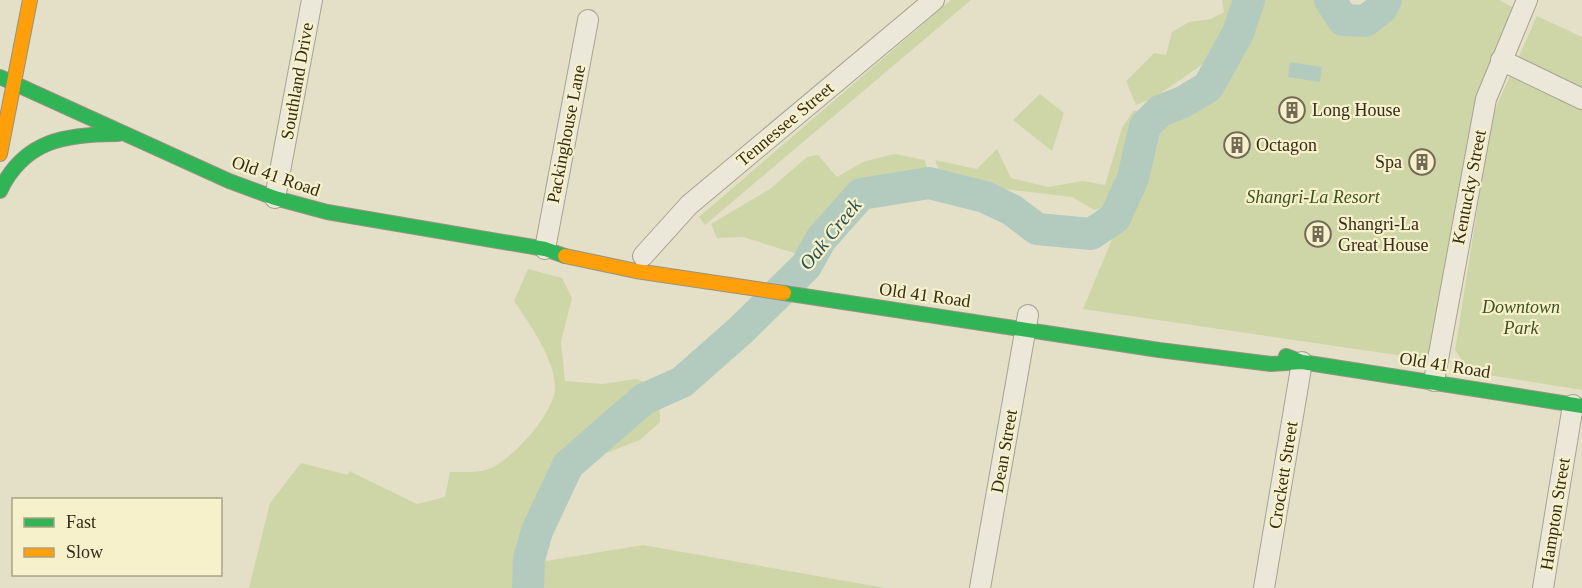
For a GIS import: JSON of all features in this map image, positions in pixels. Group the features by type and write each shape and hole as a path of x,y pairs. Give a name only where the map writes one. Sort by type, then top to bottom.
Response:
{"street":[{"path":"0,154 7,79 30,0"},
{"name":"Southland Drive","path":"275,198 312,0"},
{"name":"Tennessee Street","path":"644,256 688,205 934,0"},
{"name":"Kentucky Street","path":"1434,381 1486,99 1527,0"},
{"name":"Packinghouse Lane","path":"545,249 588,20"},
{"path":"1501,60 1582,99"},
{"name":"Old 41 Road","path":"0,67 7,79 229,180 275,198 327,212 545,249 575,261 742,287 834,300 1028,318 1271,364 1302,362 1434,381 1578,406"},
{"path":"0,191 15,165 30,151 56,139 83,133 129,134"},
{"name":"Old 41 Road","path":"545,249 582,246 613,251"},
{"path":"742,272 804,281"},
{"name":"Dean Street","path":"980,588 1028,318"},
{"name":"Old 41 Road","path":"1238,345 1272,350 1302,362"},
{"name":"Crockett Street","path":"1264,588 1302,362"},
{"name":"Hampton Street","path":"1543,588 1578,406"}],"green space":[{"path":"951,0 971,0 705,225 699,217"},
{"path":"1222,0 1246,0 1240,29 1216,48 1210,59 1154,98 1136,105 1126,81 1154,53 1166,55 1172,32 1189,22 1211,19 1224,12"},
{"name":"Shangri-La Resort","path":"1254,0 1324,0 1340,24 1370,22 1381,15 1390,0 1499,0 1514,8 1477,99 1435,346 1424,359 1083,309 1138,177 1147,130 1171,113 1215,90 1246,31"},
{"name":"Downtown Park","path":"1537,16 1582,37 1582,390 1470,372 1455,350 1492,116"},
{"path":"1040,94 1064,113 1052,151 1013,120"},
{"path":"1143,110 1133,156 1111,206 1094,210 1072,197 1006,189 942,177 935,160 977,169 997,149 1011,178 1048,187 1083,181 1105,185 1122,128 1133,111"},
{"path":"894,154 925,160 927,170 910,180 868,188 849,197 832,216 804,256 743,237 717,238 711,224 770,189 807,157 818,155 837,177 863,162"},
{"path":"528,269 562,278 572,298 561,342 565,381 603,384 636,379 659,387 660,422 640,440 575,465 554,488 540,532 546,561 643,545 885,588 249,588 270,503 301,463 348,475 349,471 417,504 445,497 450,472 486,470 507,457 530,436 547,411 555,388 551,365 546,354 514,301"}],"shaded area":[{"path":"1290,62 1322,67 1320,82 1288,77"}],"waterway":[{"name":"Oak Creek","path":"528,588 529,559 537,531 568,465 644,399 682,382 741,330 806,266 821,239 861,194 929,183 985,197 1012,210 1037,229 1091,234 1115,218 1133,178 1145,126 1160,111 1183,102 1208,87 1238,33 1249,0"},
{"name":"Oak Creek","path":"1330,0 1343,20 1365,21 1381,9 1386,0"}],"traffic: fast":[{"path":"0,77 229,181 275,198 327,212 545,249 565,256"},
{"path":"0,191 21,161 48,143 81,136 118,134"},
{"path":"784,293 1159,350 1271,364 1302,362"},
{"path":"1286,356 1302,362 1582,406"}],"traffic: slow":[{"path":"0,154 30,0"},
{"path":"565,256 636,271 784,293"}],"place":[{"name":"Long House","path":"1292,110"},
{"name":"Octagon","path":"1237,145"},
{"name":"Spa","path":"1422,162"},
{"name":"Shangri-La Great House","path":"1318,234"}]}
